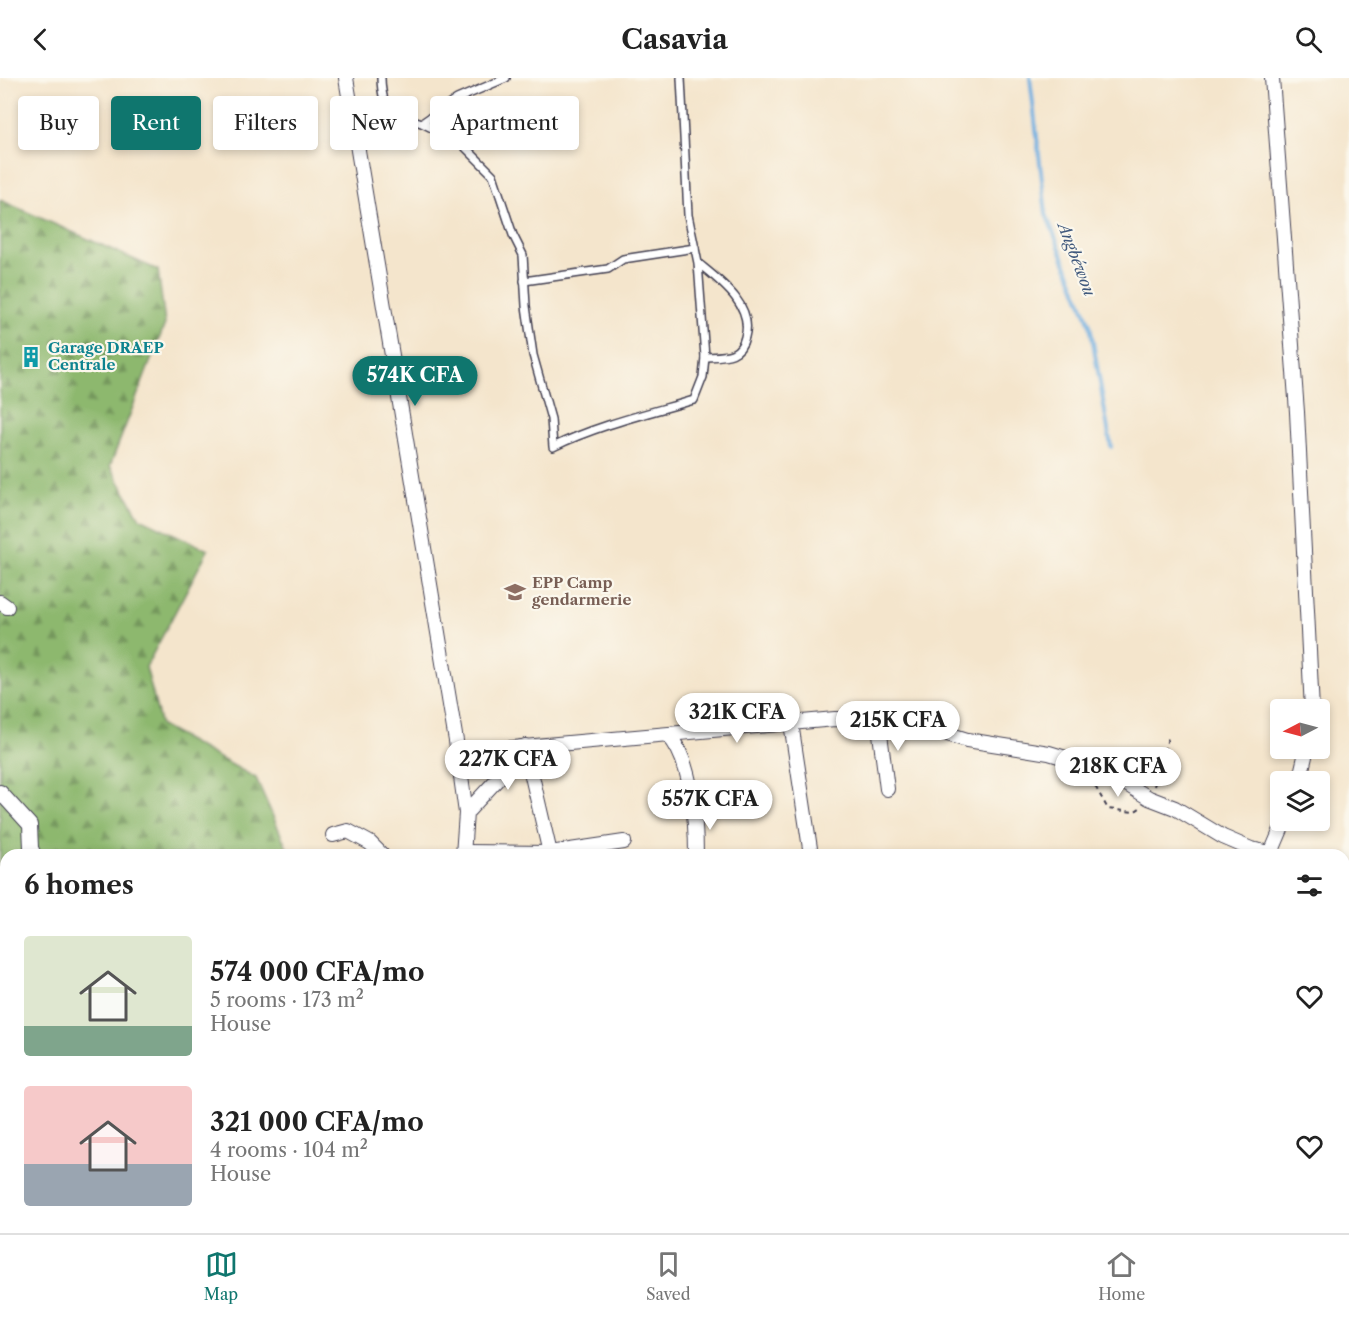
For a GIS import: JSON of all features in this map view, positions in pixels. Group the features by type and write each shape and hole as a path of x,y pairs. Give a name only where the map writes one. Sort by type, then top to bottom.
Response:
{"street":[{"path":"346,78 458,753 466,813 463,849"},
{"path":"1272,78 1297,412 1311,699"},
{"path":"458,753 669,736 791,723 878,718 906,721 967,740 1049,753 1102,769 1149,798 1175,808 1246,849"},
{"path":"878,718 887,789"},
{"path":"791,723 810,849"},
{"path":"669,736 677,745 683,759 692,809 695,849"},
{"path":"466,813 506,770 523,746"},
{"path":"523,746 549,849"},
{"path":"0,792 30,825 31,849"},
{"path":"333,835 348,831 370,843 376,849"},
{"path":"1273,849 1281,831"},
{"path":"577,849 624,842"}],"lane":[{"path":"381,78 382,99 391,113 422,123 460,142 493,175 523,255 533,355 551,419 553,447 582,433 628,417 694,400 704,377 705,357 698,263 688,215 681,78"},
{"path":"422,123 457,99 506,78"},
{"path":"524,281 608,269 623,259 695,248"},
{"path":"698,263 740,303 748,326 742,348 731,356 705,357"}],"green space":[{"path":"0,200 158,270 165,324 110,466 140,518 208,550 146,667 161,726 256,778 287,849 0,849"}],"waterway":[{"name":"Angbéwou","path":"1030,78 1046,214 1090,325 1111,447"}],"place":[{"name":"Garage DRAEP Centrale","path":"31,357"},
{"name":"EPP Camp gendarmerie","path":"515,592"}]}
